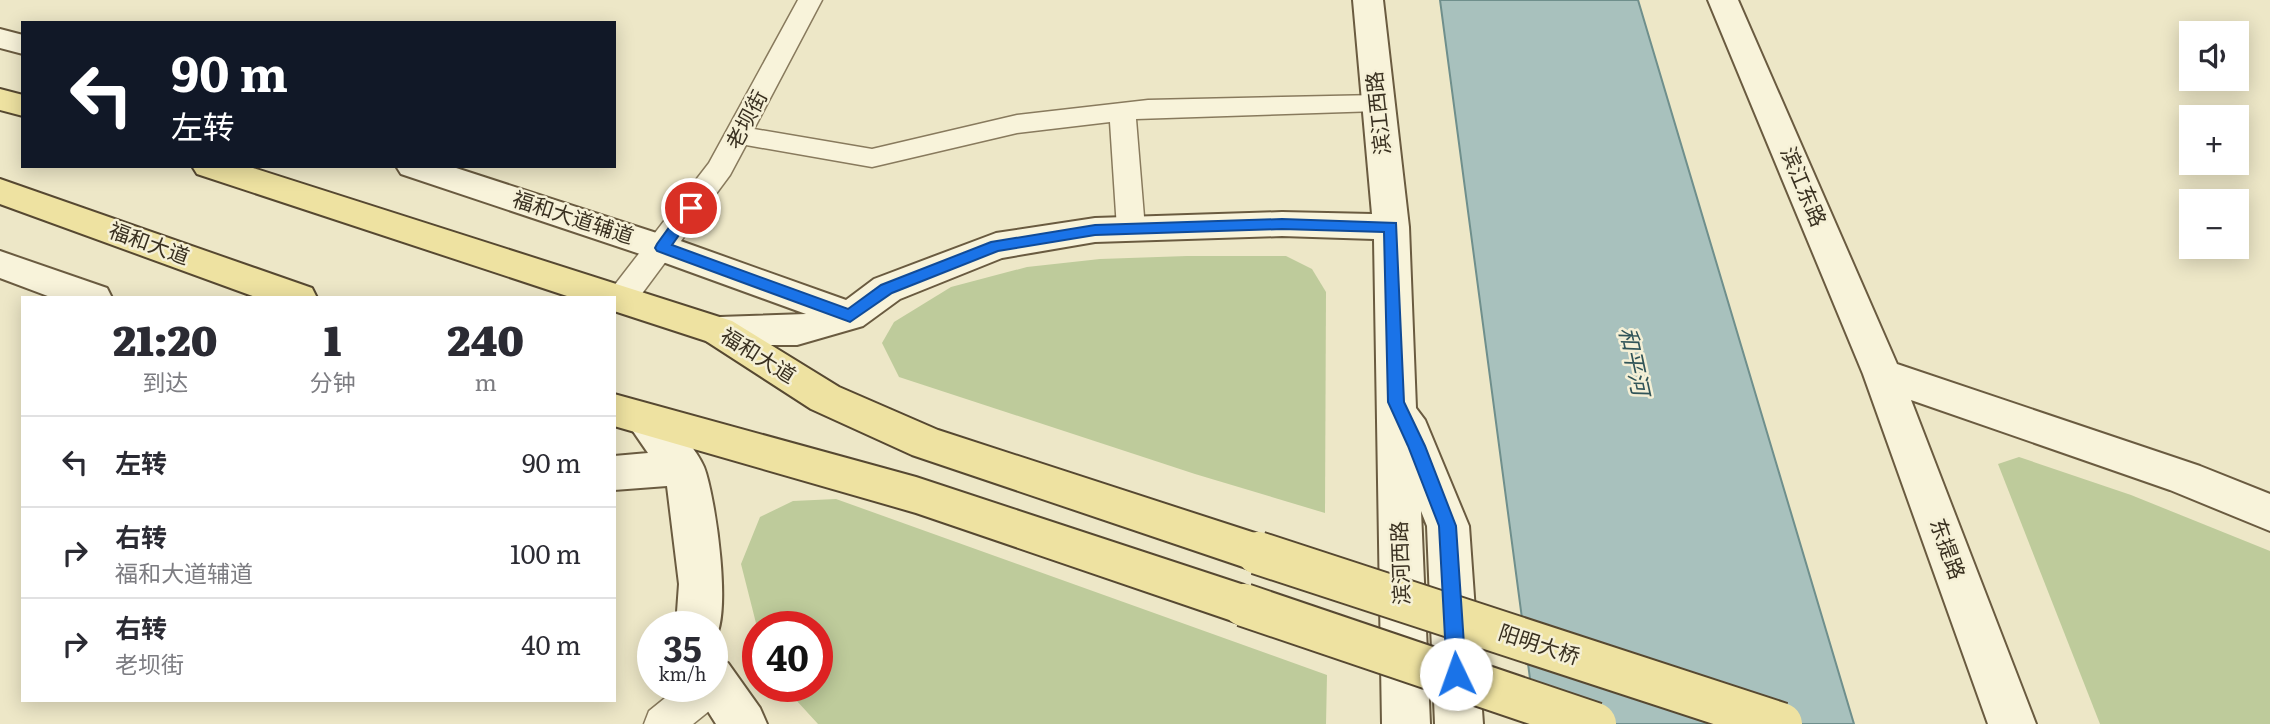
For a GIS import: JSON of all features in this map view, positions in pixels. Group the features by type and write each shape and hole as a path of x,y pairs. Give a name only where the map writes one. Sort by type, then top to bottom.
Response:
{"main road":[{"path":"0,99 21,105"},
{"name":"福和大道","path":"215,168 612,296"},
{"name":"福和大道","path":"0,191 293,296"},
{"name":"福和大道","path":"616,297 719,331 825,398 926,443 1258,553"},
{"path":"630,416 916,495 1595,724"},
{"name":"阳明大桥","path":"1258,553 1781,724"}],"street":[{"name":"老坝街","path":"621,299 720,168 810,0"},
{"name":"滨江西路","path":"1368,0 1391,227"},
{"name":"滨江东路","path":"1723,0 1882,374"},
{"path":"0,38 21,44"},
{"path":"738,135 872,158 1017,124 1122,112 1378,103"},
{"path":"1122,112 1131,229"},
{"name":"福和大道辅道","path":"419,168 662,248 850,316"},
{"path":"719,331 797,331 850,316 887,289 996,246 1095,230 1282,224 1391,227"},
{"name":"滨河西路","path":"1391,227 1406,724"},
{"path":"0,264 88,296"},
{"path":"1882,374 2185,478 2270,513"},
{"name":"东提路","path":"1882,374 2012,724"},
{"name":"滨河西路","path":"1396,402 1417,446 1448,526 1459,724"},
{"path":"630,416 684,468 692,506 701,584 700,611"},
{"path":"616,473 684,468"},
{"path":"663,724 689,702"},
{"path":"726,702 743,724"}],"green space":[{"path":"1286,256 1312,269 1326,292 1325,513 1195,474 899,377 882,343 894,322 951,287 1027,267 1100,259"},
{"path":"2019,457 2131,495 2270,551 2270,724 2100,724 1998,464"},
{"path":"836,499 1327,675 1326,724 818,724 798,702 833,702 833,611 753,611 741,564 760,517 793,501"}],"water":[{"name":"和平河","path":"1440,0 1638,0 1854,724 1536,724"}],"route":[{"path":"691,208 662,248 850,316 887,289 996,246 1095,230 1282,224 1391,227 1396,402 1417,446 1448,526 1456,674"}]}
